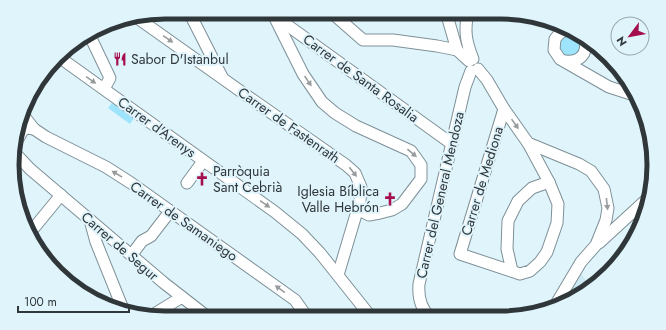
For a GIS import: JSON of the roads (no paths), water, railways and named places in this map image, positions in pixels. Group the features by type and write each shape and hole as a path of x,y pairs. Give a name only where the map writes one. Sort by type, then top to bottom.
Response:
{"street":[{"path":"192,19 224,79"},
{"path":"275,19 303,74 322,102 335,113 356,126 411,151 421,165 422,179 402,204 392,210 380,213 370,214 357,211"},
{"name":"Carrer de Santa Rosalia","path":"280,19 452,144"},
{"path":"339,19 363,40 406,41 457,50"},
{"path":"448,19 457,50 487,80 504,109 528,143 549,182 558,204 557,223 547,252 540,262 530,270 520,274 512,271 507,249 508,221 518,201 532,188 549,182"},
{"path":"467,19 465,27 466,41 473,65"},
{"name":"Carrer de Fastenrath","path":"142,21 346,164 355,173 361,187 360,201 338,275"},
{"path":"562,32 554,44 557,55 609,87 628,93"},
{"path":"92,39 110,78 104,89"},
{"path":"565,61 576,61 585,52 586,46"},
{"name":"Carrer d'Arenys","path":"63,61 275,212 302,234 320,253 366,311"},
{"name":"Carrer del General Mendoza","path":"424,311 418,294 419,284 465,87 473,65"},
{"name":"Carrer de Mediona","path":"504,109 460,254 512,271"},
{"name":"Carrer de Samaniego","path":"26,120 34,129 50,140 106,167 144,192 295,300 303,311"},
{"path":"24,130 25,128 34,129"},
{"path":"528,143 579,164 591,171 604,188 608,208 606,220 596,246"},
{"name":"Carrer de Segur","path":"19,162 61,195 200,311"},
{"path":"189,182 201,164"},
{"path":"33,229 61,195"},
{"path":"559,299 582,262 596,246 642,204"},
{"path":"133,253 142,241 151,236 168,214"},
{"path":"90,220 96,242 121,304"},
{"path":"159,311 182,297"}],"place":[{"name":"Sabor D'Istanbul","path":"120,59"},
{"name":"Parròquia Sant Cebrià","path":"202,179"},
{"name":"Iglesia Bíblica Valle Hebrón","path":"390,199"}]}
